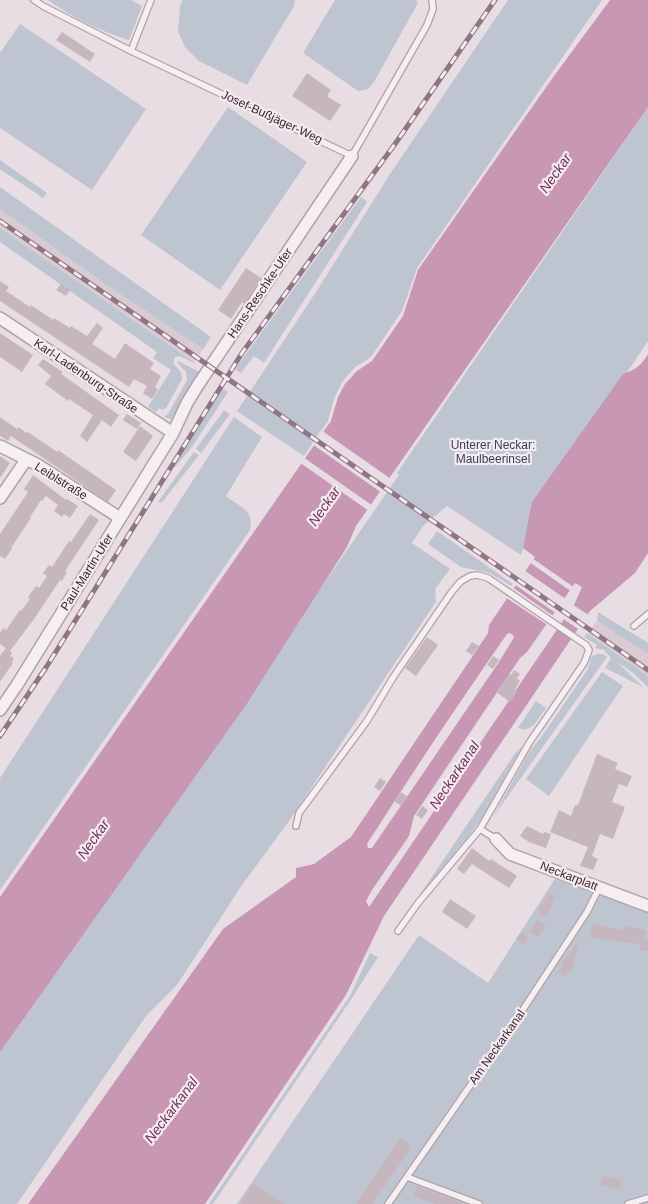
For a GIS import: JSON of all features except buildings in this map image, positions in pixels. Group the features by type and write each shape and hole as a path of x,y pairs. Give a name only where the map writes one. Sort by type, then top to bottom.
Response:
{"street":[{"name":"Hans-Reschke-Ufer","path":"173,433 187,402 352,156"},
{"name":"Karl-Ladenburg-Straße","path":"0,318 173,433"},
{"name":"Paul-Martin-Ufer","path":"0,710 173,433"},
{"name":"Leiblstraße","path":"0,446 38,465 120,518"},
{"path":"0,498 26,460"},
{"name":"Neckarplatt","path":"496,839 510,854 648,906"}],"lane":[{"name":"Josef-Bußjäger-Weg","path":"34,0 131,51 352,156"},
{"path":"131,51 151,0"},
{"path":"352,156 427,26 433,9 432,0"},
{"path":"296,826 299,813 367,721 404,661 445,601 460,582 470,576 477,575 488,578 580,640 590,650 584,663 529,744 480,829 418,903 398,931"},
{"path":"634,626 648,614"},
{"path":"480,829 496,839"},
{"name":"Am Neckarkanal","path":"388,1204 524,1008 587,912 599,887"},
{"path":"407,1177 479,1204"},
{"path":"628,1204 648,1198"}],"shaded area":[{"path":"0,209 105,284 203,349 194,362 0,228"},
{"path":"597,621 648,654 648,676 588,633"}],"green space":[{"path":"48,0 131,0 142,6 129,40 87,23 67,13"},
{"path":"183,0 295,0 294,6 247,85 199,61 185,47 178,32 180,6"},
{"path":"335,0 416,0 418,3 374,82 368,89 358,91 303,53"},
{"path":"508,0 602,0 417,268 402,311 371,357 355,367 342,382 334,399 328,421 304,456 237,411 316,292 390,174"},
{"path":"20,24 146,109 92,190 0,128 0,53"},
{"path":"228,107 307,162 220,290 141,235"},
{"name":"Unterer Neckar: Maulbeerinsel","path":"648,107 648,341 534,511 521,555 447,506 423,526 412,543 450,569 435,589 436,602 289,821 242,885 177,985 146,1016 17,1204 0,1204 0,1046 399,475 397,473"},
{"path":"0,160 47,193 43,198 0,169"},
{"path":"0,187 211,337 203,349 105,284 0,209"},
{"path":"361,197 367,202 264,363 254,356 241,373 235,369"},
{"path":"0,228 198,365 180,356 175,357 173,363 181,372 182,379 166,408 162,410 159,408 156,412 148,407 171,370 153,358 157,352 0,242"},
{"path":"178,361 200,372 171,419 164,417 168,414 187,380 186,372"},
{"path":"222,388 228,392 192,447 175,467 173,466"},
{"path":"224,410 230,414 201,453 196,449"},
{"path":"234,417 262,437 226,496 248,513 251,523 250,530 0,890 0,778"},
{"path":"194,452 199,455 163,501 158,502"},
{"path":"437,531 513,584 511,586 490,573 461,567 428,544"},
{"path":"598,612 648,643 648,654 597,621"},
{"path":"587,633 648,676 648,687 616,661 643,687 605,668 611,658 604,650 595,648 597,645 584,637"},
{"path":"603,654 607,657 493,817 529,752 588,669 591,657"},
{"path":"602,672 623,686 549,796 526,779"},
{"path":"536,701 546,708 534,725 525,730 518,728"},
{"path":"522,746 484,815 417,899 516,752"},
{"path":"556,877 648,910 648,1204 237,1204 419,935 488,983"},
{"path":"370,953 378,957 352,998 213,1204 209,1204 350,996"}],"water":[{"name":"Neckar","path":"610,0 648,0 648,107 356,526 347,547 248,702 0,1052 0,897 331,421 338,397 345,384 357,371 372,361 403,316 418,270 554,76"},
{"name":"Neckarkanal","path":"648,354 648,553 635,573 590,611 384,916 346,995 205,1204 28,1204 223,929 296,877 296,868 314,864 351,837 488,633 489,625 535,557 523,548 532,502 623,374 638,367","holes":["575,583 582,587 575,603 369,907 366,901 409,836 414,816 520,658 527,652","510,633 514,636 513,639 497,665 372,848 368,848 367,844 453,712 507,634"]}],"pier":[{"path":"321,430 391,479 382,493 312,444"},
{"path":"303,457 373,506 369,511 299,462"},
{"path":"532,558 575,588 572,592 529,562"},
{"path":"524,570 567,600 557,614 514,584"},
{"path":"512,587 555,617 549,626 505,597"},
{"path":"572,604 590,616 581,631 562,618"}],"railway":[{"path":"0,736 47,666 242,353 395,144 495,0"},
{"path":"0,221 648,670"}]}
